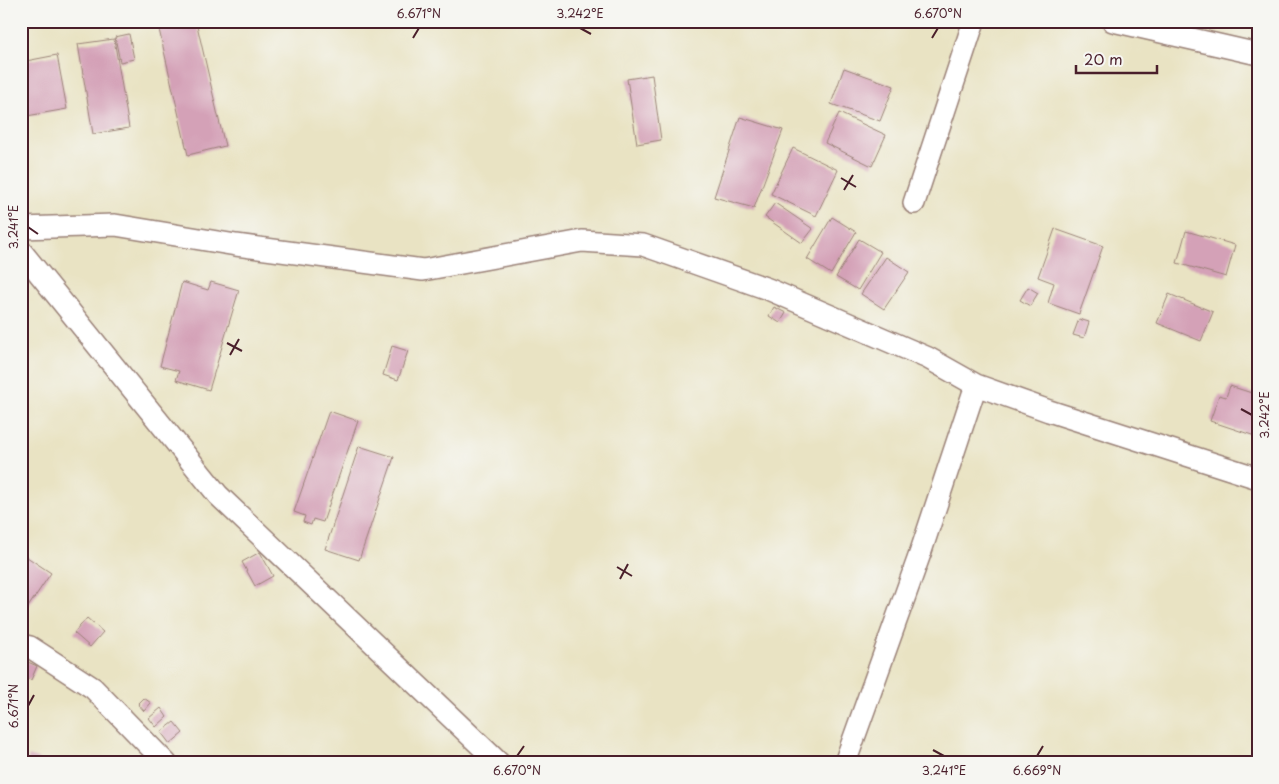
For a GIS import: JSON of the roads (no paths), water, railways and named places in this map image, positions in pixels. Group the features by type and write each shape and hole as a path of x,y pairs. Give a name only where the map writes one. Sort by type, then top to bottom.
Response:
{"street":[{"path":"914,203 974,21"},
{"path":"1114,21 1258,54"},
{"path":"21,228 116,225 236,245 423,270 582,241 644,245 768,289 928,358 976,384 1049,411 1258,478"},
{"path":"21,251 218,495 499,763"},
{"path":"845,763 920,551 976,384"},
{"path":"21,645 30,647 93,688 166,763"}]}
